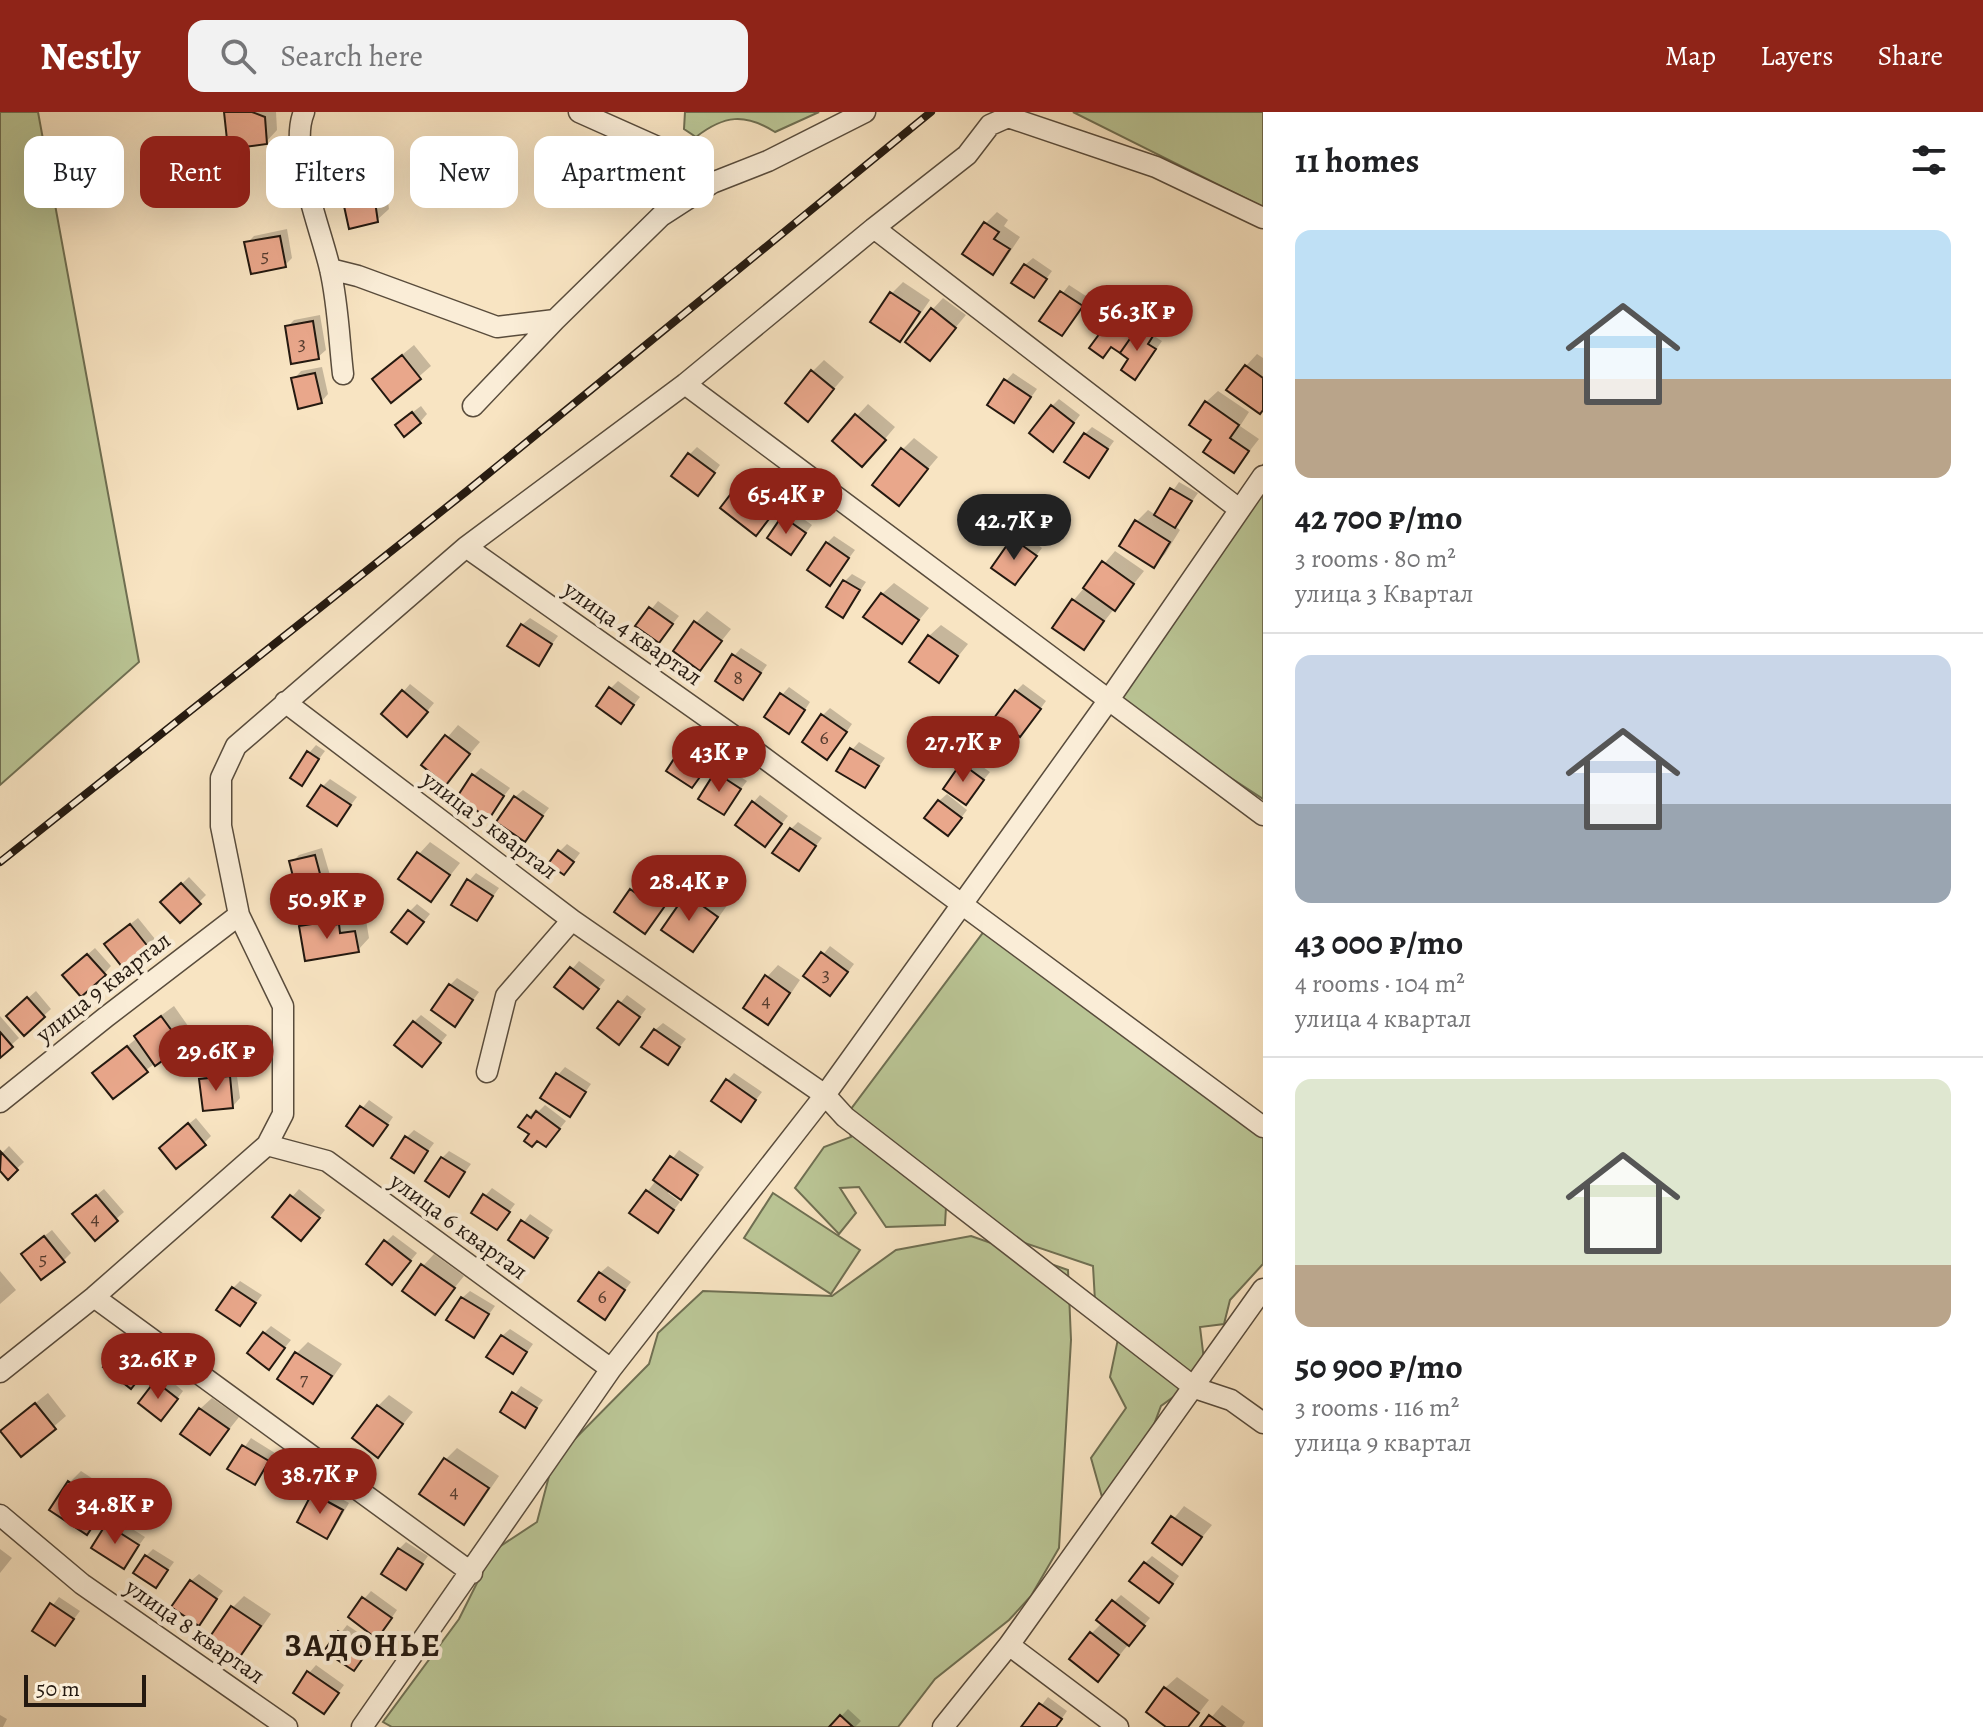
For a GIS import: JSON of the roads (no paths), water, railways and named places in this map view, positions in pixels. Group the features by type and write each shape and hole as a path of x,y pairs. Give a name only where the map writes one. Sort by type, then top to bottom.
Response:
{"street":[{"path":"304,112 298,125 310,206 330,269 343,374"},
{"path":"579,112 633,136"},
{"path":"714,182 768,161 865,112"},
{"path":"0,1372 94,1297 267,1145 283,1114 283,1006 239,915 221,826 221,778 236,746 466,547 685,384 967,155 985,119 1008,117 1156,167 1263,218"},
{"path":"473,406 555,320 661,216 673,208"},
{"path":"874,228 1239,509"},
{"path":"330,269 358,276 497,327 555,320"},
{"path":"685,384 1263,815"},
{"path":"362,1727 611,1369 825,1095 1108,701 1263,476"},
{"name":"улица 4 квартал","path":"466,547 752,749 961,907 1263,1127"},
{"name":"улица 5 квартал","path":"285,702 572,920 825,1095 845,1117 1195,1388 1231,1400 1263,1423"},
{"name":"улица 9 квартал","path":"0,1102 239,915"},
{"path":"487,1072 506,996 572,920"},
{"name":"улица 6 квартал","path":"267,1145 327,1161 611,1369"},
{"path":"943,1727 1009,1645 1263,1289"},
{"path":"94,1297 472,1573"},
{"name":"улица 8 квартал","path":"0,1515 82,1584 287,1727"},
{"path":"1009,1645 1118,1727"}],"railway":[{"path":"0,862 467,491 931,112"}],"district":[{"name":"ЗАДОНЬЕ","path":"363,1645"}]}
